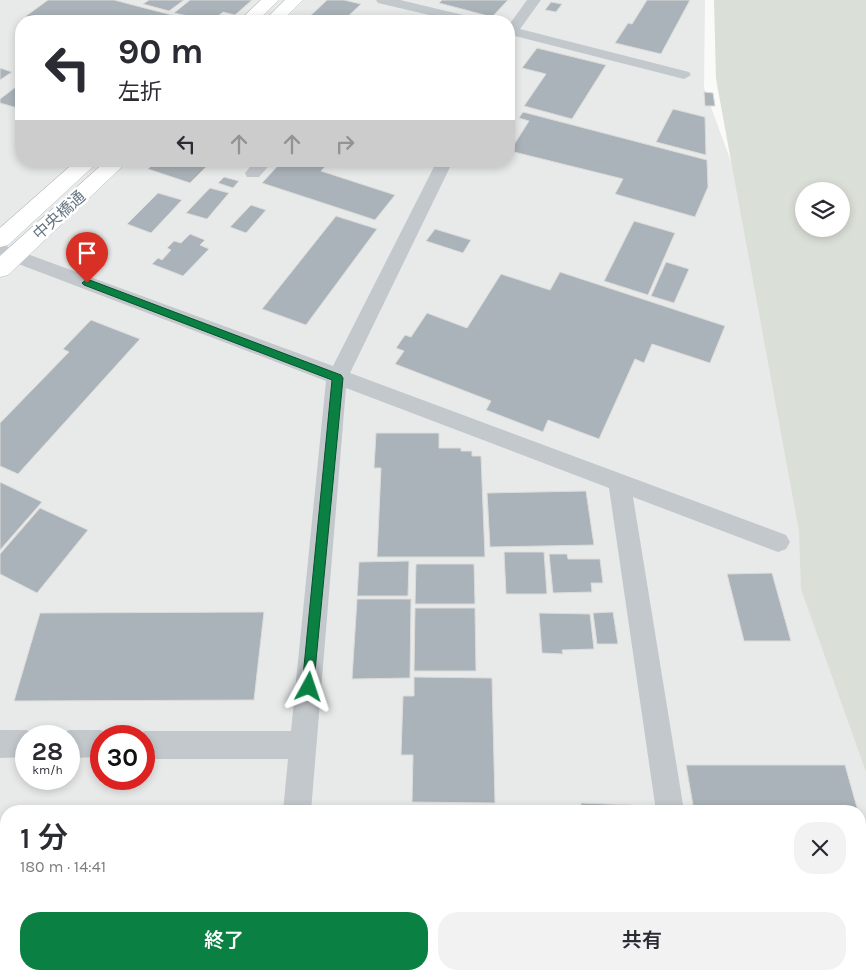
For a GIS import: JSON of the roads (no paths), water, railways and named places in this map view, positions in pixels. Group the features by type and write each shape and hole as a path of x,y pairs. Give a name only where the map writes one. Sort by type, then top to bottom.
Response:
{"main road":[{"path":"254,15 271,0"},
{"path":"279,15 295,0"},
{"name":"中央橋通","path":"0,240 82,167"},
{"name":"中央橋通","path":"5,258 111,167"}],"street":[{"path":"383,0 408,8 442,15"},
{"path":"515,24 534,0"},
{"path":"515,33 684,74"},
{"path":"298,805 338,378 442,167"},
{"path":"5,258 338,378 778,542"},
{"path":"619,482 669,805"},
{"path":"0,744 15,744"},
{"path":"155,744 303,745"}]}
